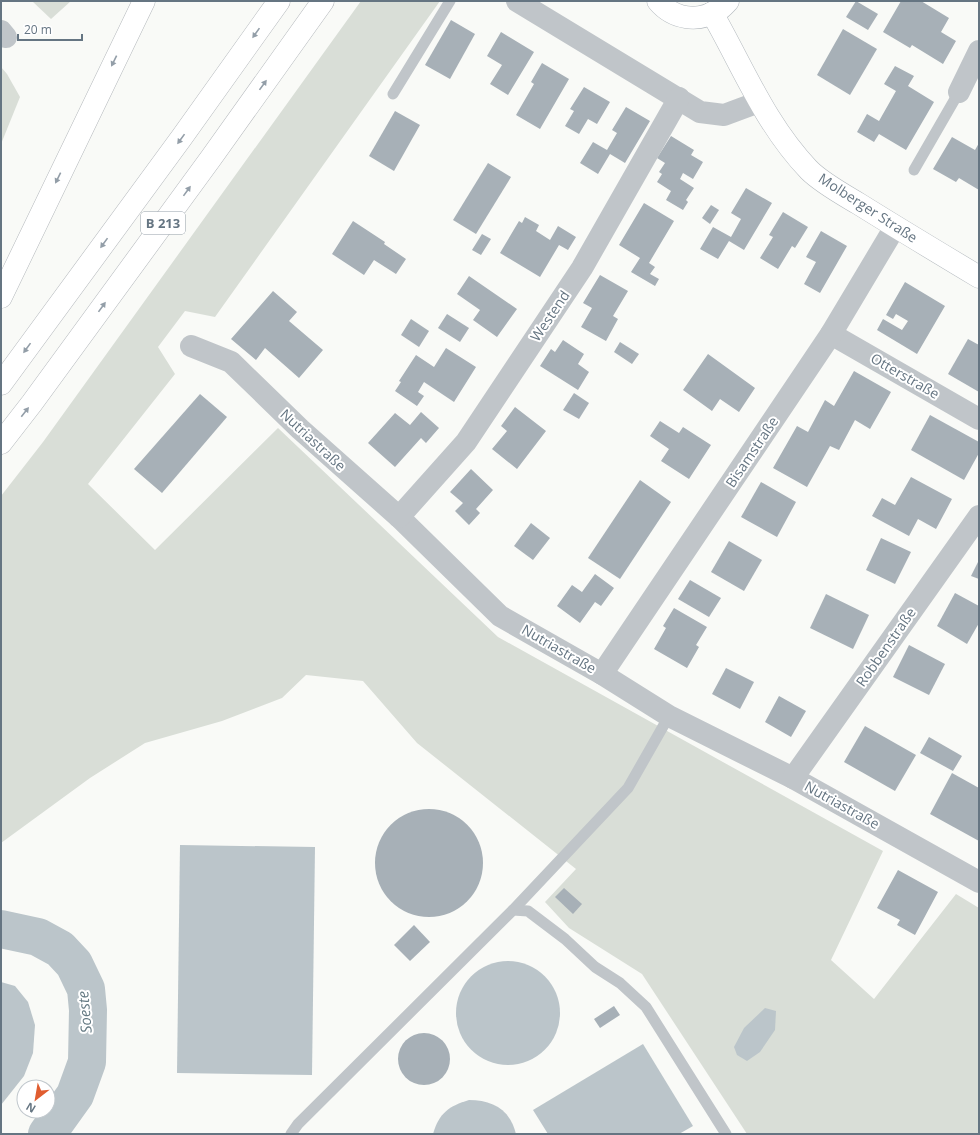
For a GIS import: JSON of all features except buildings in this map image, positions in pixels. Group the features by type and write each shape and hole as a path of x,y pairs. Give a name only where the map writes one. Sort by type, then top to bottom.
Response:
{"main road":[{"path":"1,297 144,1"},
{"name":"B 213","path":"1,384 182,137 279,1"},
{"name":"B 213","path":"1,443 32,403 323,1"},
{"path":"658,1 664,8 677,15 691,18 706,16 720,7"},
{"name":"Molberger Straße","path":"720,7 728,42 759,102 780,135 810,171 835,189 895,227 979,277"}],"street":[{"path":"517,1 700,112 724,115 759,102"},
{"path":"959,92 979,51"},
{"name":"Westend","path":"399,517 466,442 582,268 678,98"},
{"name":"Bisamstraße","path":"602,674 831,334 895,227"},
{"name":"Otterstraße","path":"831,334 979,419"},
{"name":"Nutriastraße","path":"191,346 231,362 300,428 399,517 500,616 602,674 669,716 793,778 979,882"},
{"name":"Robbenstraße","path":"793,778 979,516"}],"lane":[{"path":"393,94 450,1"},
{"path":"914,170 959,92"},
{"path":"292,1134 298,1124 513,910 628,788 669,716"},
{"path":"513,910 528,911 565,939 595,967 620,983 646,1007 726,1134"}],"shaded area":[{"path":"32,1 71,1 51,19"},
{"path":"361,1 440,1 215,317 185,311 158,347 175,374 88,484 155,550 278,428 498,637 883,851 831,960 874,999 956,894 979,908 979,1134 747,1134 642,974 569,928 545,902 576,869 417,743 363,681 306,675 282,698 222,721 145,743 90,778 1,843 1,496 43,442"},
{"path":"1,67 7,74 20,97 1,144"},
{"path":"180,845 315,847 312,1075 177,1073"},
{"path":"508,961 528,965 545,976 556,993 560,1013 556,1033 545,1050 528,1061 508,1065 488,1061 471,1050 460,1033 456,1013 460,993 471,976 488,965"},
{"path":"1,982 15,986 28,1002 35,1025 33,1053 24,1076 22,1079 16,1079 16,1086 1,1105"},
{"path":"765,1008 776,1011 775,1030 760,1052 747,1061 737,1055 734,1047 744,1028"},
{"path":"643,1044 693,1126 679,1134 548,1134 533,1110"},
{"path":"469,1100 477,1100 492,1104 505,1112 513,1125 516,1134 433,1134 438,1121 446,1111"}],"waterway":[{"name":"Soeste","path":"1,929 38,937 60,949 74,964 86,989 88,1010 87,1062 75,1095 47,1134"}]}
